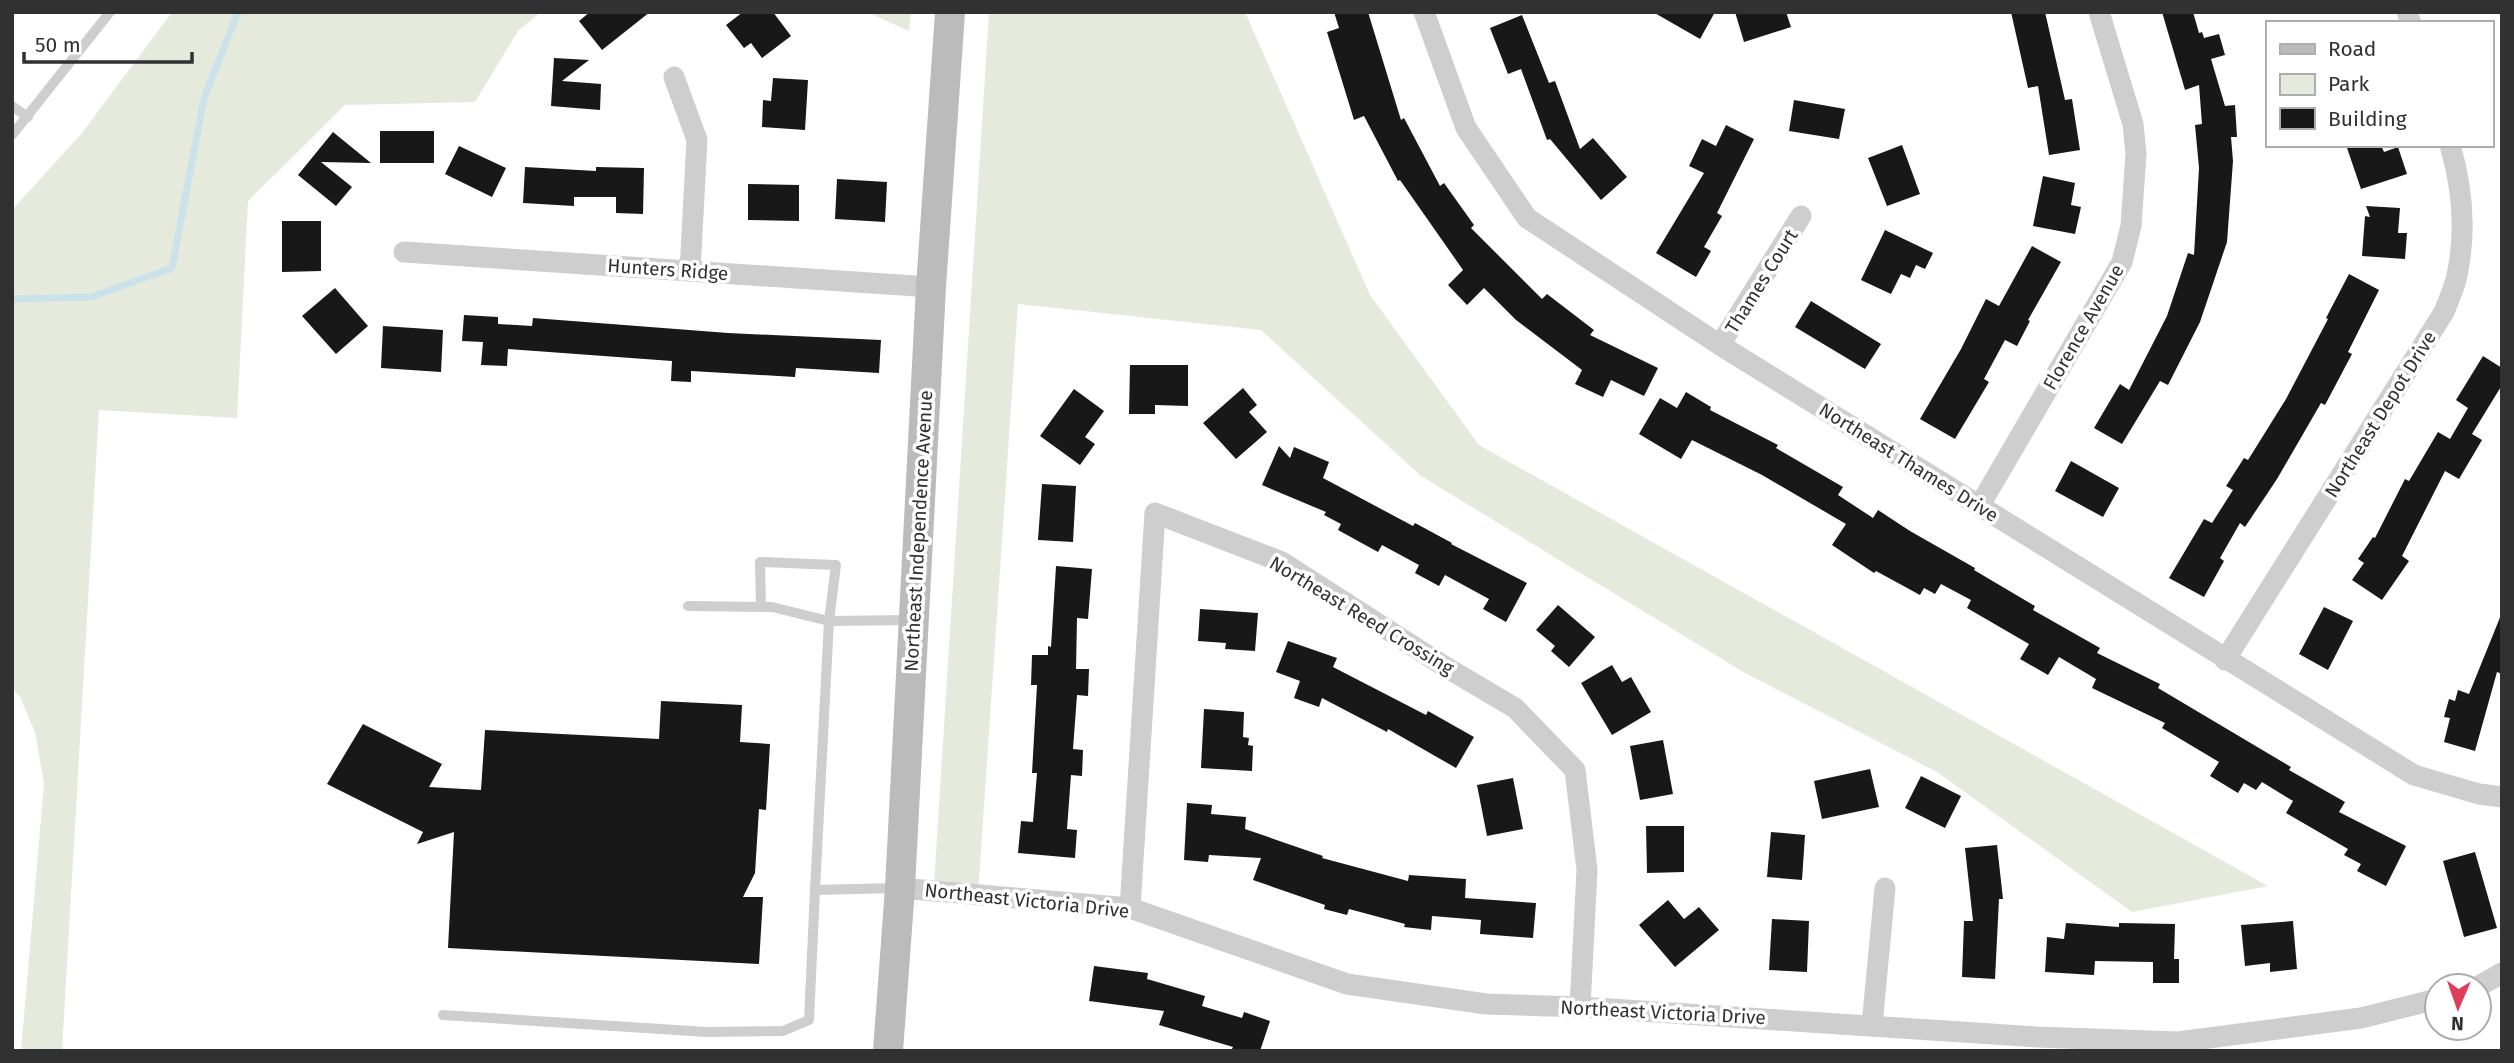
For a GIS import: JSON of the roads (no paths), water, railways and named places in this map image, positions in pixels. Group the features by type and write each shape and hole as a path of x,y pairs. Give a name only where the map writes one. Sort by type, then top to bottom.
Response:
{"street":[{"name":"Northeast Independence Avenue","path":"888,1051 901,888 931,288 950,12"},
{"name":"Northeast Thames Drive","path":"1424,12 1466,128 1527,218 1720,345 2414,775 2479,794 2502,797"},
{"name":"Florence Avenue","path":"1980,505 2122,262 2131,226 2136,154 2133,124 2099,12"},
{"path":"674,78 697,140 690,271"},
{"name":"Northeast Depot Drive","path":"2225,660 2444,312 2458,273 2462,236 2458,180 2450,147"},
{"name":"Thames Court","path":"1720,345 1801,216"},
{"name":"Hunters Ridge","path":"404,251 931,288"},
{"name":"Northeast Reed Crossing","path":"1130,908 1155,513 1282,562 1444,666 1515,708 1575,770 1587,870 1580,1007"},
{"name":"Northeast Victoria Drive","path":"901,888 1130,908 1346,984 1486,1004 1580,1007 1872,1025 2037,1044 2178,1042 2361,1018 2423,1002"},
{"path":"1872,1025 1885,888"}],"lane":[{"path":"12,135 110,12"},
{"path":"12,106 28,117"},
{"path":"443,1015 707,1032 783,1031 809,1020 829,621 836,565 760,562 761,607"},
{"path":"688,606 772,607 829,621 914,620"},
{"path":"815,890 901,888"}],"waterway":[{"path":"12,299 91,297 172,268 204,98 238,12"}]}
